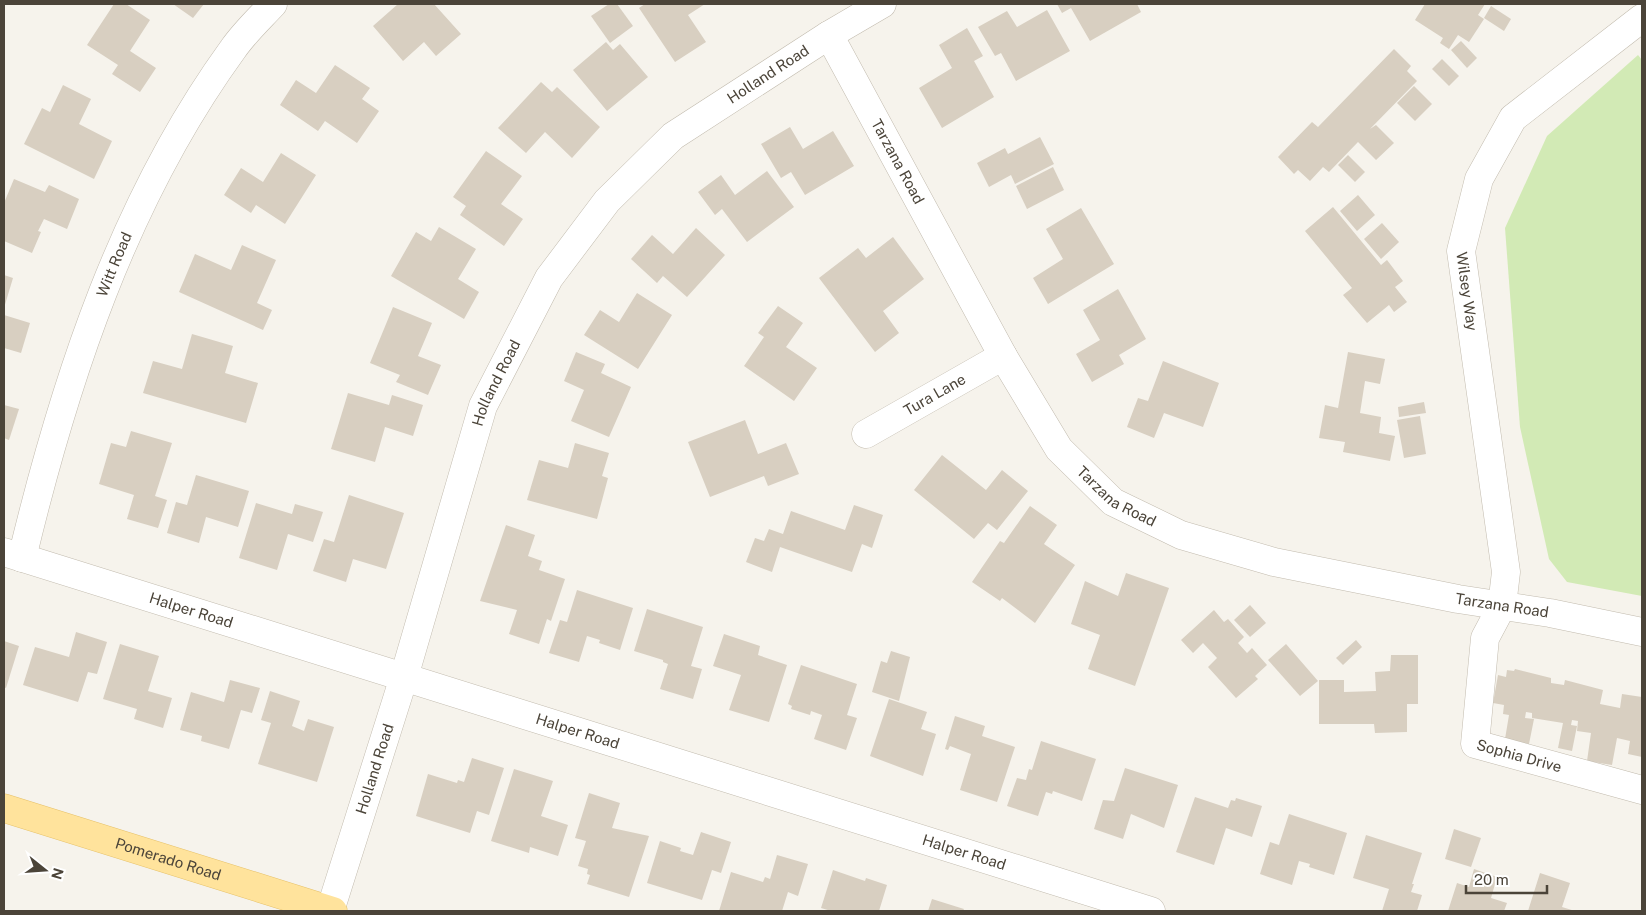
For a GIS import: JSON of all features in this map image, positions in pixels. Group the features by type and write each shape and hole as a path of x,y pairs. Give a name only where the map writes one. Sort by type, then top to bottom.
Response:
{"main road":[{"name":"Pomerado Road","path":"4,808 331,911"}],"street":[{"name":"Witt Road","path":"13,555 99,298 168,149 233,48 273,4"},
{"name":"Holland Road","path":"331,911 404,677 483,406 549,278 607,201 674,136 829,35 882,4"},
{"name":"Wilsey Way","path":"1502,606 1506,572 1461,250 1479,179 1513,118 1642,18"},
{"name":"Tarzana Road","path":"829,35 1003,356 1059,449 1114,502 1181,535 1274,562 1458,599 1642,632"},
{"name":"Tura Lane","path":"866,434 1003,356"},
{"name":"Halper Road","path":"13,555 1151,911"},
{"name":"Sophia Drive","path":"1502,606 1485,638 1475,744 1642,790"}],"green space":[{"path":"1638,55 1642,60 1642,596 1567,582 1549,559 1520,427 1505,228 1547,136"}],"building":[{"path":"114,4 126,4 150,20 130,51 156,68 140,92 112,74 118,65 87,45"},
{"path":"173,4 204,4 193,18"},
{"path":"398,4 434,4 461,34 436,56 424,42 403,61 373,26"},
{"path":"609,4 617,4 633,26 610,43 591,16"},
{"path":"645,4 705,4 688,15 706,42 675,62 639,8"},
{"path":"1057,4 1137,4 1141,12 1090,41 1071,8 1062,13"},
{"path":"1425,4 1485,4 1478,15 1484,19 1469,42 1458,35 1449,49 1440,43 1443,38 1415,20"},
{"path":"1491,6 1511,19 1504,31 1484,18"},
{"path":"1047,10 1070,51 1016,81 1001,53 995,56 978,27 1007,11 1017,27"},
{"path":"967,28 983,56 974,61 994,97 942,128 919,88 952,68 939,45"},
{"path":"1461,41 1477,58 1467,68 1451,50"},
{"path":"606,42 613,50 620,44 648,77 607,111 573,70"},
{"path":"1394,49 1411,66 1407,71 1417,81 1370,129 1376,125 1394,143 1376,160 1358,142 1329,172 1323,167 1310,181 1298,170 1294,174 1278,157 1312,122 1318,127"},
{"path":"1442,59 1459,76 1449,86 1432,69"},
{"path":"335,65 370,88 362,99 379,111 357,143 325,121 318,131 280,105 296,80 316,93"},
{"path":"541,82 552,92 557,87 600,127 572,158 545,132 526,153 498,128"},
{"path":"63,85 91,99 79,124 112,141 94,179 24,144 42,108 50,112"},
{"path":"1414,86 1432,104 1415,121 1397,103"},
{"path":"790,127 803,149 833,131 854,166 805,195 791,172 781,178 761,144"},
{"path":"1040,137 1054,164 1015,184 1011,175 989,187 977,163 1005,148 1008,154"},
{"path":"486,151 522,176 501,204 523,219 504,246 460,215 466,206 453,197"},
{"path":"281,153 316,175 285,224 256,205 251,213 224,195 241,168 263,182"},
{"path":"1348,155 1365,172 1355,182 1338,165"},
{"path":"1053,167 1064,190 1027,209 1016,186"},
{"path":"767,171 794,207 747,242 722,209 715,215 698,192 721,175 735,195"},
{"path":"14,179 45,192 49,185 79,199 67,229 44,219 38,231 41,232 32,253 4,241 4,203"},
{"path":"1358,195 1375,215 1357,231 1340,211"},
{"path":"1333,207 1381,265 1387,260 1403,281 1395,287 1407,302 1394,312 1389,305 1367,323 1343,295 1352,288 1305,231"},
{"path":"1081,208 1114,264 1048,304 1033,278 1063,259 1046,229"},
{"path":"1382,223 1399,242 1381,259 1364,239"},
{"path":"439,227 476,249 458,279 479,292 464,319 391,276 416,232 431,241"},
{"path":"696,228 725,255 687,297 663,276 657,283 631,259 652,235 673,254"},
{"path":"893,237 924,279 883,311 899,333 875,352 819,278 858,248 866,258"},
{"path":"242,245 276,260 257,303 272,310 263,330 179,292 195,254 231,270"},
{"path":"4,275 13,278 4,308"},
{"path":"1118,289 1146,339 1119,355 1124,364 1092,382 1076,354 1100,340 1083,310"},
{"path":"637,293 672,315 638,369 584,335 600,310 619,322"},
{"path":"778,306 803,323 786,347 817,368 794,401 744,366 764,337 758,333"},
{"path":"393,307 432,323 418,356 441,365 428,395 396,382 400,375 370,363"},
{"path":"4,315 30,323 21,353 4,348"},
{"path":"192,334 233,346 225,373 258,383 246,423 143,393 153,361 182,369"},
{"path":"576,352 605,364 601,373 631,387 609,437 571,421 584,390 564,381"},
{"path":"1348,352 1385,359 1380,384 1365,381 1360,413 1381,417 1379,433 1395,436 1390,461 1343,452 1345,442 1319,438 1325,405 1338,408"},
{"path":"1163,361 1219,383 1203,427 1164,413 1154,438 1127,427 1138,398 1148,401"},
{"path":"348,393 389,405 392,395 423,405 413,436 385,427 375,462 331,449"},
{"path":"1424,402 1426,413 1399,417 1398,407"},
{"path":"4,405 19,409 9,440 4,438"},
{"path":"1420,416 1426,454 1404,458 1397,420"},
{"path":"745,420 758,454 786,443 799,474 768,486 764,476 710,497 688,442"},
{"path":"131,431 172,443 155,496 167,500 158,528 127,519 134,495 99,484 111,443 126,447"},
{"path":"575,443 609,453 602,476 608,478 597,519 527,500 539,460 568,468"},
{"path":"942,455 986,490 1002,470 1028,491 997,530 988,523 974,539 914,490"},
{"path":"196,475 249,491 238,527 206,517 199,543 167,533 176,502 187,505"},
{"path":"349,495 404,513 386,569 353,559 346,582 313,571 324,539 334,542"},
{"path":"256,503 292,514 295,504 323,512 313,542 288,534 277,570 239,558"},
{"path":"854,505 883,515 872,548 862,544 852,572 780,547 772,572 746,562 755,538 764,541 769,529 783,534 791,511 845,530"},
{"path":"1030,506 1057,525 1044,544 1075,565 1035,623 1002,598 1000,601 972,582 1000,541 1004,543"},
{"path":"506,525 535,535 528,556 542,561 539,570 565,579 551,621 547,619 539,644 509,634 517,610 480,601"},
{"path":"1126,573 1169,588 1135,686 1088,669 1100,635 1071,624 1085,581 1118,596"},
{"path":"577,590 633,608 620,650 599,643 600,640 587,636 579,662 549,653 560,620 567,622"},
{"path":"1250,605 1266,623 1250,637 1234,620"},
{"path":"647,609 703,627 691,666 702,669 693,699 660,689 668,664 663,662 663,660 634,651"},
{"path":"1214,610 1224,622 1228,619 1244,637 1238,643 1247,653 1252,648 1267,665 1255,676 1258,679 1236,698 1208,667 1217,658 1203,643 1193,653 1181,640"},
{"path":"76,632 107,642 97,674 88,672 78,702 23,685 35,647 69,657"},
{"path":"724,634 760,646 758,655 787,665 769,722 729,710 741,675 713,666"},
{"path":"1356,640 1362,647 1343,665 1336,658"},
{"path":"4,641 19,646 6,688 4,687"},
{"path":"120,644 159,656 148,691 172,698 163,728 134,719 137,709 103,699"},
{"path":"1286,644 1318,681 1300,696 1268,660"},
{"path":"891,651 910,657 899,701 872,692 881,661 887,663"},
{"path":"1391,655 1418,655 1418,704 1407,704 1407,732 1375,733 1374,724 1319,724 1319,680 1344,680 1344,692 1376,691 1375,672 1390,671"},
{"path":"801,665 857,684 847,715 857,718 846,750 814,739 822,715 811,711 810,715 791,709 792,706 788,704"},
{"path":"1515,669 1551,678 1551,683 1564,685 1565,680 1603,690 1600,704 1620,708 1622,694 1642,697 1642,757 1628,754 1630,741 1617,738 1612,765 1587,761 1591,733 1577,731 1578,721 1572,720 1571,725 1577,726 1572,751 1558,748 1563,723 1532,718 1532,713 1526,712 1525,718 1534,719 1529,744 1505,739 1509,715 1503,714 1504,705 1493,703 1498,675 1506,677 1507,670 1514,671"},
{"path":"230,680 260,688 252,713 241,710 229,749 201,741 202,736 180,730 191,692 224,702"},
{"path":"270,691 300,701 292,726 304,731 308,719 334,727 317,782 258,764 271,723 261,720"},
{"path":"889,699 927,712 921,729 936,734 923,776 870,756"},
{"path":"955,716 985,726 982,736 1015,747 997,802 960,790 971,754 950,746 948,750 945,749"},
{"path":"1041,741 1096,759 1082,801 1053,791 1052,794 1046,792 1038,816 1007,806 1017,778 1026,780 1029,769 1032,770"},
{"path":"472,758 504,768 489,815 477,811 470,833 416,816 428,774 457,783 458,780 464,782"},
{"path":"1125,768 1178,785 1164,828 1131,814 1123,839 1094,829 1103,800 1114,801"},
{"path":"514,769 553,781 541,816 568,825 558,856 530,847 529,853 491,841"},
{"path":"589,793 620,803 612,828 649,836 629,897 587,884 590,875 587,874 588,869 578,866 586,841 575,838"},
{"path":"1195,797 1228,808 1231,800 1235,801 1236,798 1262,806 1252,837 1226,828 1214,865 1176,852"},
{"path":"1289,814 1347,833 1334,875 1309,867 1310,864 1299,861 1292,885 1260,874 1270,842 1279,845"},
{"path":"1454,829 1481,838 1471,867 1445,859"},
{"path":"701,832 731,842 721,873 712,870 702,900 647,883 660,841 681,848 680,851 693,855"},
{"path":"1366,835 1422,853 1411,892 1422,895 1417,911 1382,911 1389,889 1353,878"},
{"path":"777,855 808,864 798,896 788,892 782,911 719,911 731,872 763,882 765,877 770,879"},
{"path":"1474,869 1497,877 1491,898 1507,903 1504,911 1448,911 1457,883 1469,887"},
{"path":"833,870 865,881 866,878 887,885 879,911 831,911 821,908"},
{"path":"1540,873 1570,883 1562,907 1575,911 1528,911"},
{"path":"932,899 964,909 963,911 928,911"}]}
